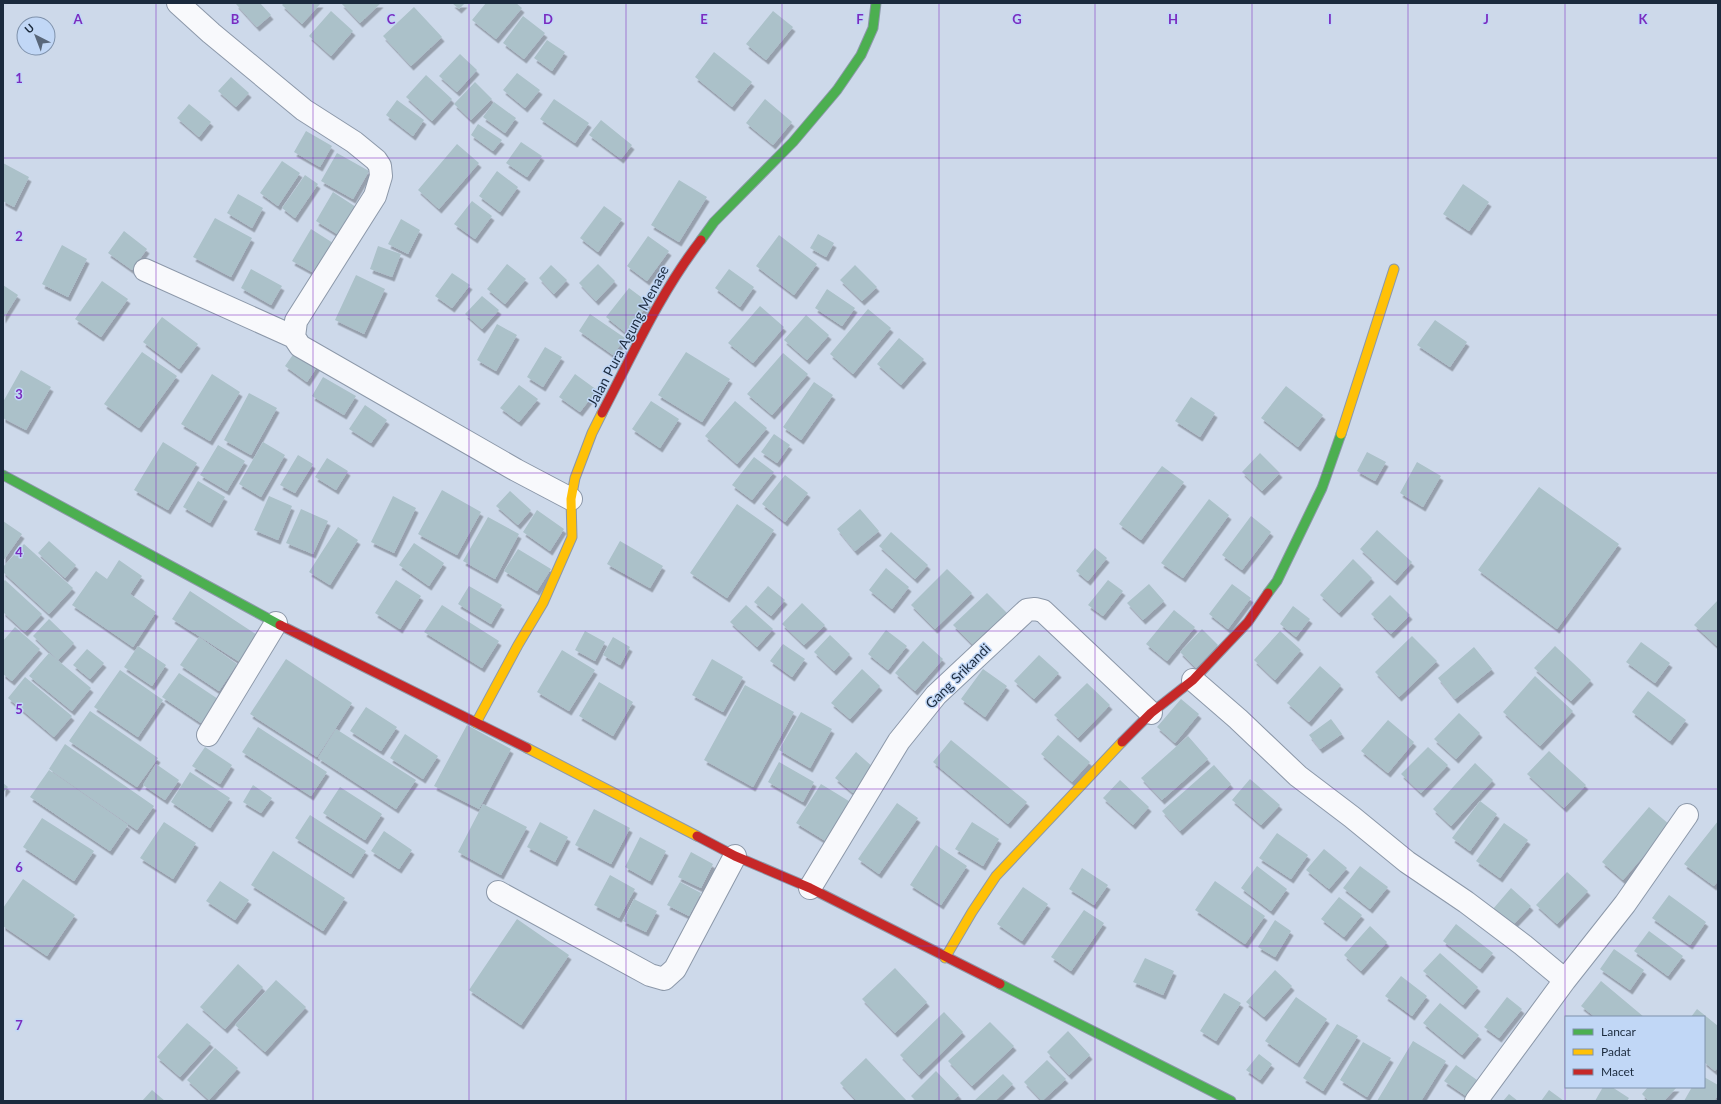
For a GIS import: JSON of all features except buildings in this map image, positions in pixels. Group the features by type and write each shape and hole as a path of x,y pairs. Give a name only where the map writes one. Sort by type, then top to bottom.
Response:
{"street":[{"path":"178,3 211,33 304,110 354,142 376,160 380,166 382,176 375,196 301,312 296,321 294,337"},
{"name":"Jalan Pura Agung Menase","path":"476,723 518,645 543,603 560,566 572,536 570,499 575,478 592,433 659,302 682,264 714,222 793,142 837,90 861,54 873,28 876,3"},
{"path":"945,958 972,912 996,876 1117,747 1151,713 1193,680 1248,622 1277,581 1322,488 1346,422 1394,269"},
{"path":"145,270 294,337 300,346 310,352 516,470 570,499"},
{"path":"3,475 276,623 556,763 735,856 810,888 945,958 1230,1101"},
{"name":"Gang Srikandi","path":"810,888 899,742 936,695 1027,610 1035,609 1043,611 1151,713"},
{"path":"208,735 276,623"},
{"path":"1193,680 1238,719 1298,776 1352,817 1407,862 1466,902 1523,945 1565,980"},
{"path":"1476,1101 1565,980 1625,904 1687,815"},
{"path":"498,892 650,975 664,978 675,969 735,856"}],"traffic: fast":[{"path":"701,240 714,222 793,142 837,90 861,55 873,28 876,3"},
{"path":"1268,593 1277,581 1322,488 1341,434"},
{"path":"3,475 280,625"},
{"path":"1000,984 1231,1101"}],"traffic: slow":[{"path":"1341,434 1394,269"},
{"path":"476,723 518,645 543,603 572,537 571,499 575,478 592,433 602,413"},
{"path":"945,958 972,912 996,876 1122,742"},
{"path":"527,748 697,836"}],"traffic: jam":[{"path":"602,413 660,302 686,260 701,240"},
{"path":"1122,742 1151,713 1193,680 1248,622 1268,593"},
{"path":"280,625 527,748"},
{"path":"697,836 735,856 810,888 1000,984"}]}
